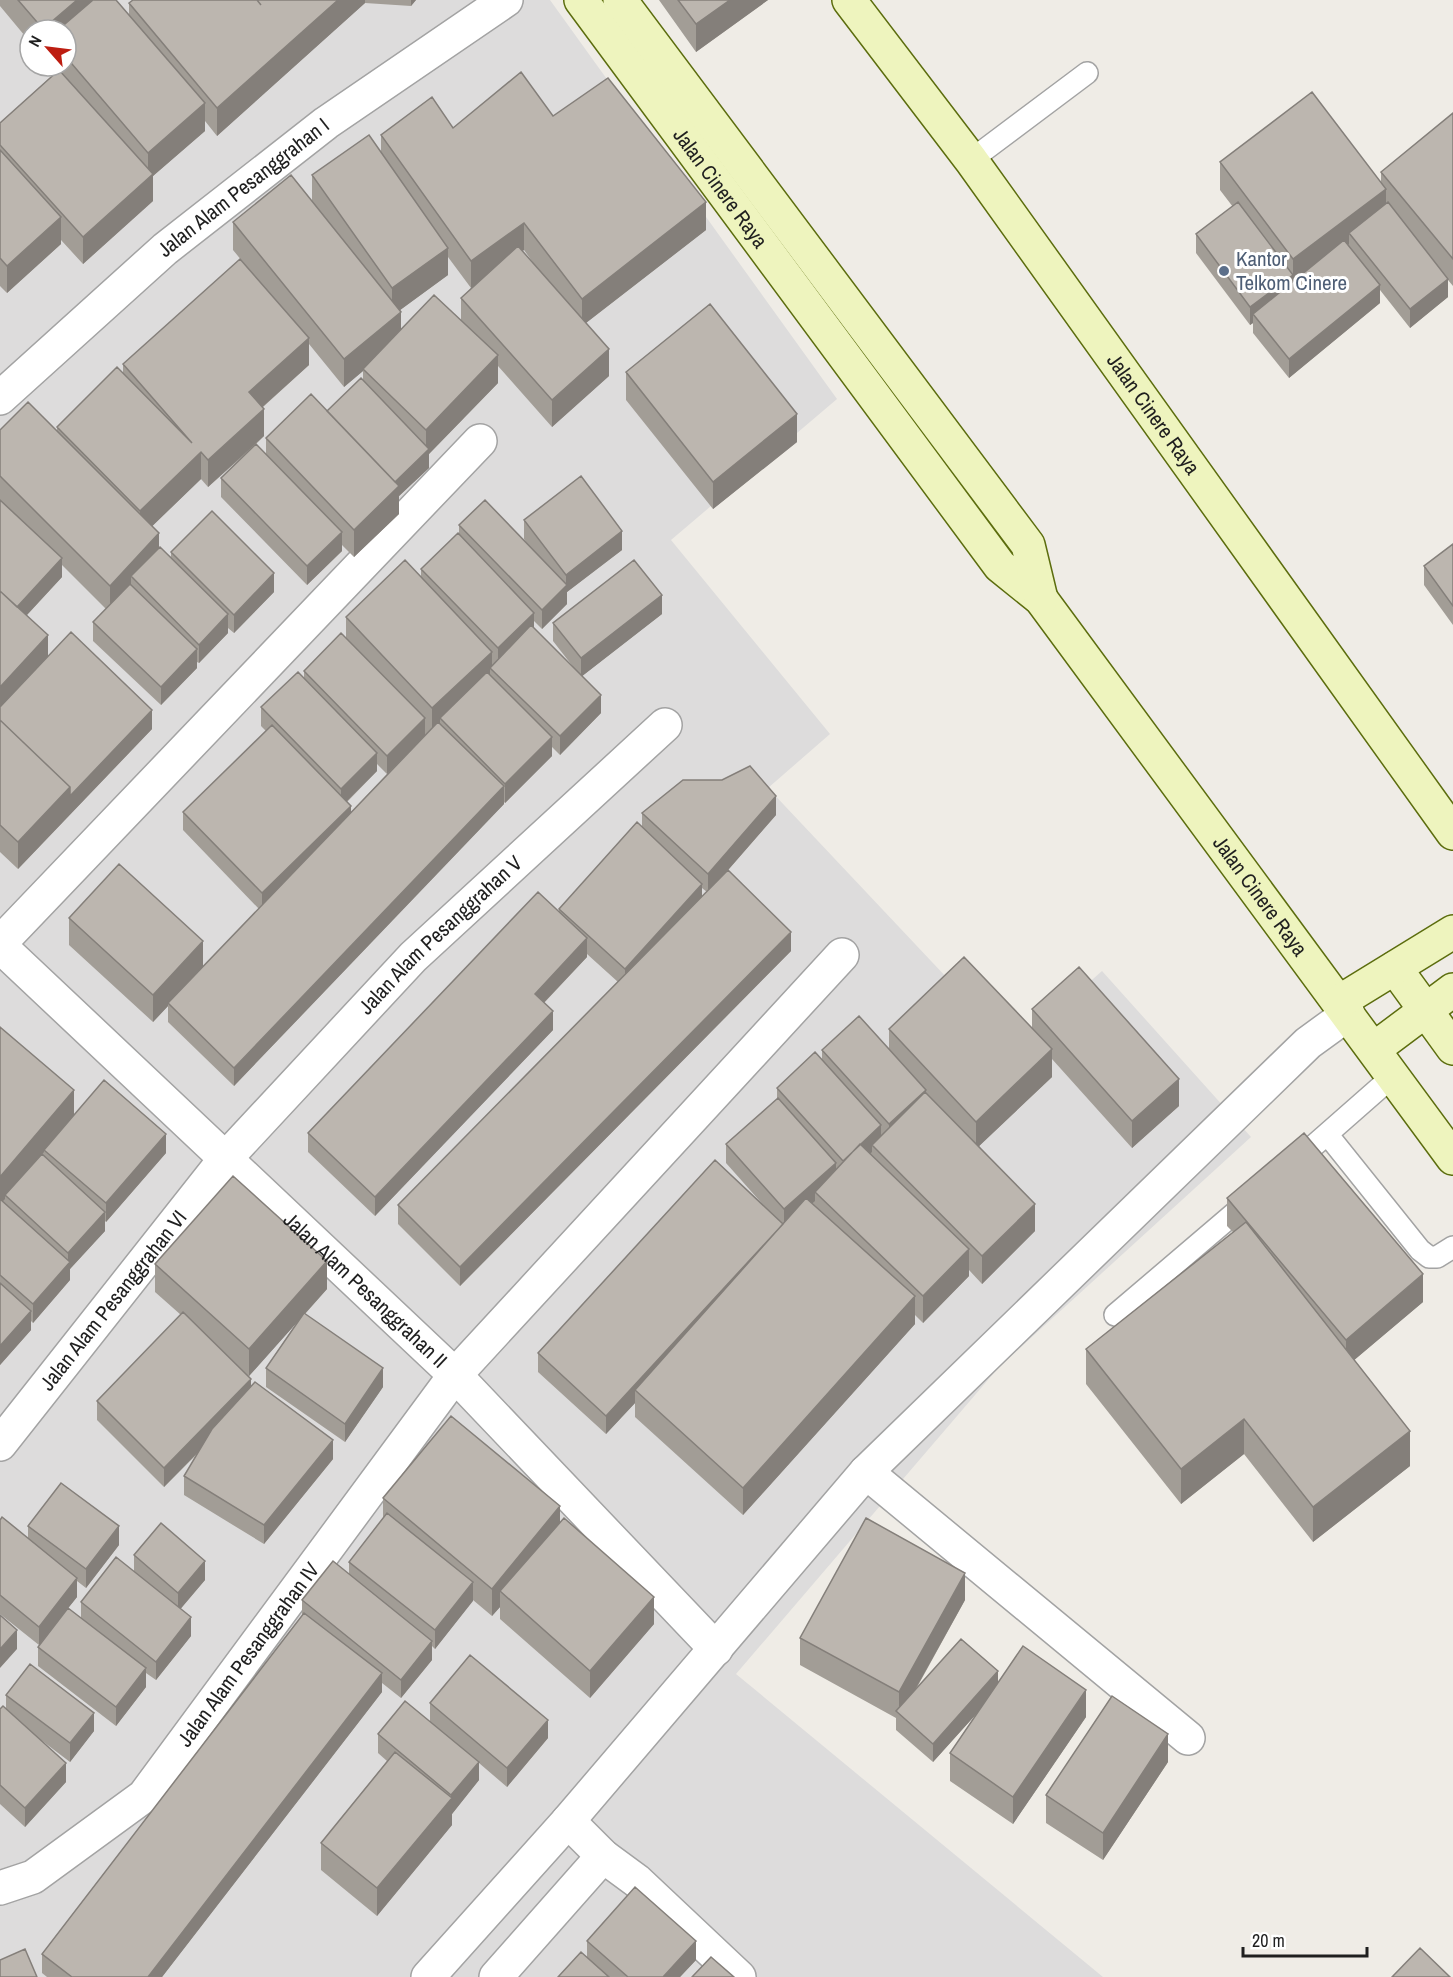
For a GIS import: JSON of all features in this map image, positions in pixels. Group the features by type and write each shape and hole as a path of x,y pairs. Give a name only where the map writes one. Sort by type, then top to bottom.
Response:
{"main road":[{"name":"Jalan Cinere Raya","path":"581,0 1000,566 1041,599 1453,1158"},
{"name":"Jalan Cinere Raya","path":"620,0 1028,545 1041,599"},
{"name":"Jalan Cinere Raya","path":"849,0 971,160 1453,833"},
{"path":"1344,1008 1395,968 1453,932"},
{"path":"1395,968 1453,1048"},
{"path":"1374,1049 1453,990"}],"street":[{"name":"Jalan Alam Pesanggrahan I","path":"0,398 165,249 326,123 506,0"},
{"path":"0,945 480,441"},
{"name":"Jalan Alam Pesanggrahan V","path":"226,1158 413,957 665,725"},
{"name":"Jalan Alam Pesanggrahan II","path":"0,945 455,1375 716,1649"},
{"name":"Jalan Alam Pesanggrahan IV","path":"0,1888 33,1877 144,1796 455,1375 842,955"},
{"path":"428,1977 568,1821 866,1472 1344,1008"},
{"name":"Jalan Alam Pesanggrahan VI","path":"0,1444 226,1158"},
{"path":"866,1472 1188,1738"},
{"path":"568,1821 603,1856 637,1881 739,1977"},
{"path":"495,1977 603,1856"}],"lane":[{"path":"971,160 1088,73"},
{"path":"1115,1315 1393,1076"},
{"path":"1327,1134 1420,1250 1429,1257 1437,1257 1453,1247"}],"shaded area":[{"path":"0,0 550,0 837,399 671,540 830,734 768,788 1014,1049 1102,971 1251,1137 999,1367 736,1674 1103,1977 0,1977"}],"building":[{"path":"18,0 77,0 56,18 34,18"},
{"path":"93,0 116,0 205,103 148,153 78,71 78,18 72,18"},
{"path":"133,0 338,0 217,108 129,3"},
{"path":"678,0 730,0 696,24"},
{"path":"521,72 553,116 608,78 706,202 582,299 524,223 471,261 381,135 432,97 453,128"},
{"path":"50,78 66,78 153,174 83,237 0,145 0,123"},
{"path":"1312,92 1386,189 1293,259 1220,162"},
{"path":"1453,113 1453,259 1381,172"},
{"path":"369,135 448,248 392,288 312,175"},
{"path":"0,150 61,217 7,266 0,258"},
{"path":"291,175 401,312 344,359 233,222"},
{"path":"1238,202 1293,275 1250,307 1196,234"},
{"path":"1388,202 1448,279 1410,309 1349,233"},
{"path":"1344,240 1380,285 1289,359 1253,314"},
{"path":"518,246 609,349 552,400 461,298"},
{"path":"240,259 309,338 249,392 264,409 208,460 201,452 140,511 57,427 117,367 192,443 123,364"},
{"path":"434,295 498,355 426,430 363,369"},
{"path":"710,304 797,414 713,482 626,372"},
{"path":"361,378 429,449 395,482 327,411"},
{"path":"311,394 399,486 354,530 266,438"},
{"path":"28,402 159,533 110,586 0,476 0,430"},
{"path":"256,444 342,532 307,566 221,478"},
{"path":"581,476 622,531 566,575 524,520"},
{"path":"0,500 62,558 17,607 0,591"},
{"path":"485,500 567,585 542,610 459,525"},
{"path":"212,511 274,573 234,615 171,552"},
{"path":"458,533 534,613 498,648 421,569"},
{"path":"1453,544 1453,606 1424,566"},
{"path":"160,547 228,614 199,645 131,576"},
{"path":"405,560 492,652 432,708 346,617"},
{"path":"634,560 662,595 581,658 553,623"},
{"path":"130,584 197,649 161,687 93,622"},
{"path":"0,591 48,635 0,687"},
{"path":"531,625 601,695 560,736 490,668"},
{"path":"71,632 152,710 70,796 70,787 0,720 0,707"},
{"path":"341,633 425,718 387,756 304,671"},
{"path":"298,672 377,753 341,789 261,707"},
{"path":"487,672 552,737 505,784 440,718"},
{"path":"0,720 70,787 18,842 0,825"},
{"path":"438,722 504,786 234,1068 168,1003"},
{"path":"272,725 351,806 262,893 183,812"},
{"path":"750,766 776,796 708,874 642,813 683,780 722,780"},
{"path":"637,822 702,884 625,969 559,909"},
{"path":"119,864 203,941 153,995 69,918"},
{"path":"728,870 791,932 460,1267 398,1205"},
{"path":"538,892 587,938 535,994 553,1011 375,1197 308,1133"},
{"path":"964,957 1052,1049 976,1122 889,1029"},
{"path":"1079,967 1179,1079 1132,1121 1032,1009"},
{"path":"859,1016 926,1090 889,1124 822,1050"},
{"path":"0,1027 74,1090 0,1177"},
{"path":"815,1052 881,1125 843,1161 777,1088"},
{"path":"104,1080 166,1134 106,1203 44,1150"},
{"path":"925,1092 1035,1204 982,1256 872,1145"},
{"path":"778,1098 836,1163 784,1209 726,1144"},
{"path":"1304,1133 1423,1274 1346,1340 1227,1198"},
{"path":"860,1144 969,1249 923,1296 815,1192"},
{"path":"42,1154 105,1212 68,1253 5,1195"},
{"path":"715,1160 783,1224 606,1416 538,1353"},
{"path":"233,1176 327,1261 249,1349 155,1264"},
{"path":"806,1198 915,1296 743,1488 635,1390"},
{"path":"0,1199 70,1262 33,1304 0,1275"},
{"path":"1246,1222 1410,1431 1313,1507 1244,1419 1181,1469 1086,1349"},
{"path":"0,1283 31,1311 0,1346"},
{"path":"183,1312 251,1379 164,1468 97,1401"},
{"path":"304,1313 383,1368 345,1424 266,1368"},
{"path":"255,1382 333,1440 264,1525 184,1476 212,1429"},
{"path":"451,1416 560,1506 492,1589 383,1498"},
{"path":"61,1483 119,1526 86,1569 28,1526"},
{"path":"387,1513 473,1582 435,1630 349,1562"},
{"path":"2,1517 77,1578 39,1627 0,1595 0,1520"},
{"path":"564,1518 654,1597 590,1671 500,1591"},
{"path":"866,1518 965,1573 899,1692 800,1638"},
{"path":"161,1523 205,1561 178,1593 134,1555"},
{"path":"116,1557 191,1617 156,1662 81,1602"},
{"path":"333,1561 432,1641 401,1680 302,1600"},
{"path":"68,1608 146,1668 116,1707 38,1647"},
{"path":"304,1613 382,1673 148,1977 72,1977 42,1954"},
{"path":"0,1615 17,1630 0,1649"},
{"path":"961,1639 998,1671 933,1744 896,1711"},
{"path":"1023,1646 1086,1690 1013,1797 950,1753"},
{"path":"470,1655 548,1720 507,1768 430,1703"},
{"path":"30,1664 94,1713 70,1743 6,1695"},
{"path":"1112,1696 1168,1734 1103,1833 1046,1795"},
{"path":"405,1701 479,1762 451,1795 378,1734"},
{"path":"3,1706 66,1763 25,1808 0,1785 0,1709"},
{"path":"395,1752 452,1798 377,1888 321,1843"},
{"path":"635,1887 696,1941 663,1977 628,1977 587,1941"},
{"path":"1420,1948 1450,1977 1392,1977"},
{"path":"25,1949 37,1977 0,1977 0,1960"},
{"path":"581,1952 609,1977 558,1977"},
{"path":"711,1957 734,1977 692,1977"}],"place":[{"name":"Kantor Telkom Cinere","path":"1224,271"}]}
